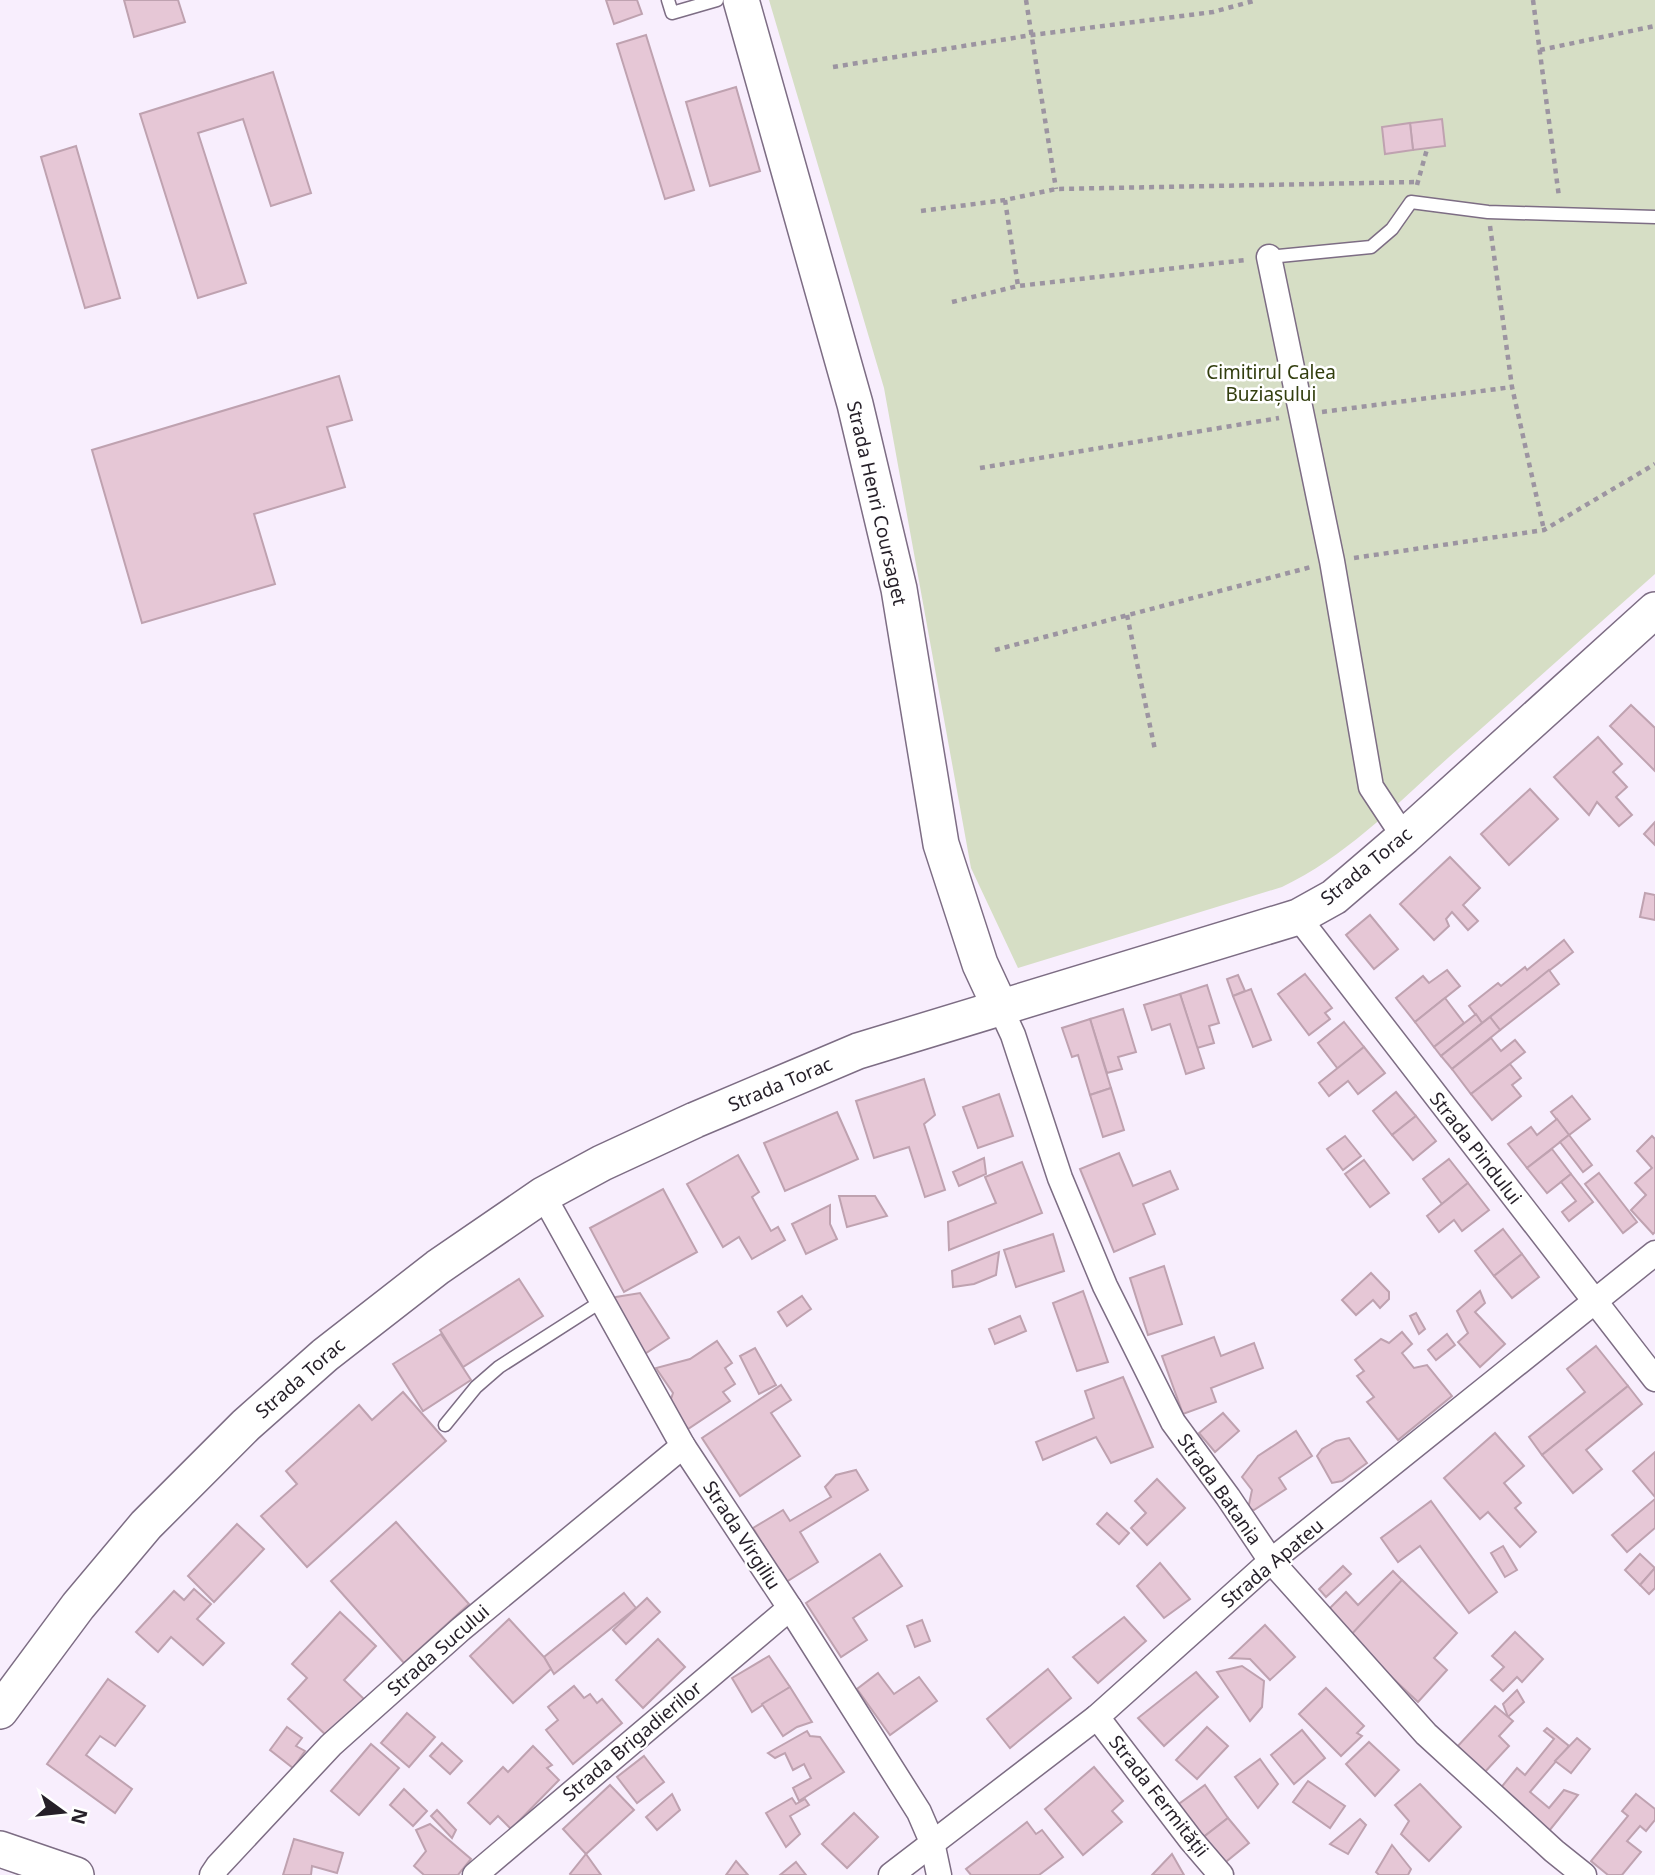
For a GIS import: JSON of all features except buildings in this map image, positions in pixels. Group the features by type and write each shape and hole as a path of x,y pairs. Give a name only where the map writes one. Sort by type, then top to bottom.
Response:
{"street":[{"name":"Strada Henri Coursaget","path":"741,0 855,404 896,576 941,845 980,964 1000,1007"},
{"path":"1269,257 1332,561 1371,787 1405,836"},
{"name":"Strada Torac","path":"0,1711 78,1606 146,1525 246,1425 325,1355 438,1267 543,1195 602,1163 695,1120 858,1051 1298,917 1334,897 1405,836 1655,610"},
{"name":"Strada Pindului","path":"1298,917 1655,1379"},
{"name":"Strada Batania","path":"1000,1007 1013,1035 1060,1178 1105,1286 1173,1422 1271,1561 1426,1734 1584,1875"},
{"name":"Strada Virgiliu","path":"543,1195 683,1446 790,1608 919,1812 932,1842 939,1875"},
{"name":"Strada Apateu","path":"891,1875 1097,1717 1271,1561 1655,1253"},
{"name":"Strada Sucului","path":"212,1875 331,1745 461,1629 683,1446"},
{"name":"Strada Brigadierilor","path":"475,1875 790,1608"},
{"name":"Strada Fermității","path":"1097,1717 1221,1875"},
{"path":"0,1849 68,1874"}],"lane":[{"path":"668,0 672,13 717,0"},
{"path":"1269,257 1371,247 1392,229 1411,202 1488,212 1655,217"},
{"path":"445,1425 477,1387 499,1367 602,1301"}],"path":[{"path":"1026,0 1056,189"},
{"path":"833,67 1032,35 1213,12 1257,0"},
{"path":"1533,0 1561,215"},
{"path":"1540,50 1655,26"},
{"path":"1411,202 1427,149"},
{"path":"921,211 1005,200 1056,189 1418,182"},
{"path":"1005,200 1018,286"},
{"path":"1488,212 1512,387 1545,530"},
{"path":"952,302 1018,286 1269,257"},
{"path":"980,468 1301,415 1512,387"},
{"path":"995,650 1332,561 1545,530 1655,464"},
{"path":"1127,615 1155,750"}],"green space":[{"name":"Cimitirul Calea Buziașului","path":"769,0 1655,0 1655,574 1370,828 1305,875 1282,887 1018,968 971,868 884,388"}]}
